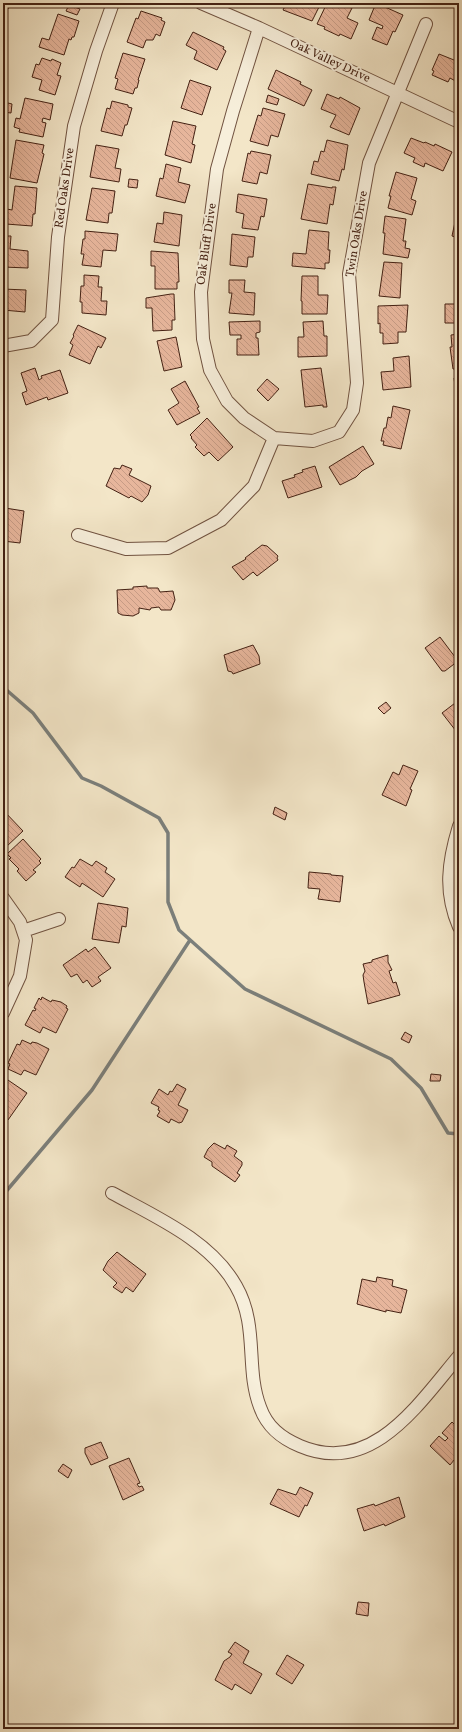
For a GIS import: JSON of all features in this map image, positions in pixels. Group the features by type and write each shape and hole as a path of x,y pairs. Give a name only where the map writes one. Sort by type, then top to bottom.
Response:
{"street":[{"name":"Red Oaks Drive","path":"3,346 31,341 52,320 58,237 74,126 96,51 113,3"},
{"name":"Oak Valley Drive","path":"201,3 259,28 459,122"},
{"name":"Twin Oaks Drive","path":"274,438 314,441 339,432 353,410 357,383 349,274 369,163 426,24"},
{"name":"Oak Bluff Drive","path":"259,28 233,111 217,169 201,292 203,339 210,370 227,401 244,418 274,438"},
{"path":"78,535 126,549 168,548 221,520 232,509 254,486 274,438"},
{"path":"459,826 453,845 448,872 450,898 459,927"},
{"path":"3,898 20,922 26,940 20,976 3,1013"},
{"path":"23,931 60,919"},
{"path":"112,1193 171,1224 187,1235 218,1262 236,1286 246,1308 251,1330 254,1380 260,1407 266,1420 275,1432 287,1441 323,1454 352,1452 370,1445 390,1432 410,1413 459,1356"}],"building":[{"path":"3,3 10,3 8,9 5,9 3,16"},
{"path":"278,3 310,3 319,7 312,21 283,10 284,8 277,5"},
{"path":"327,3 346,3 353,6 347,18 358,23 351,39 340,34 339,36 317,24"},
{"path":"376,3 403,15 395,32 393,31 387,45 372,39 377,27 382,29 383,26 369,20"},
{"path":"69,5 80,9 77,15 66,11"},
{"path":"141,11 162,18 161,20 165,22 160,36 156,34 153,40 146,40 143,48 127,42 136,18 138,19"},
{"path":"58,14 79,21 74,37 72,37 71,40 69,39 64,55 39,47 42,38 49,40"},
{"path":"193,32 224,47 223,49 226,51 217,70 194,59 197,51 186,45"},
{"path":"123,53 145,59 137,88 135,88 133,94 115,89 118,79 115,78"},
{"path":"439,54 459,62 459,83 450,78 448,82 432,75 434,71 432,70"},
{"path":"42,58 51,61 52,59 61,63 57,75 61,76 55,95 39,90 42,80 32,77 36,64 39,65"},
{"path":"276,70 301,82 300,84 312,90 304,106 268,89"},
{"path":"190,80 211,87 202,115 181,108"},
{"path":"327,94 339,99 340,97 360,108 349,135 330,127 336,115 321,109"},
{"path":"268,95 279,99 277,105 266,102"},
{"path":"25,98 53,104 50,120 43,118 42,122 46,123 43,137 19,132 20,129 14,127 16,118 20,119"},
{"path":"112,101 128,105 128,107 132,108 122,136 101,131 107,108 110,109"},
{"path":"4,102 12,104 11,113 3,112"},
{"path":"263,108 285,114 278,137 271,135 268,146 250,141 258,115 261,116"},
{"path":"173,121 196,126 192,144 195,145 191,163 165,155"},
{"path":"411,138 434,146 435,144 452,152 443,171 425,163 424,167 413,162 415,158 404,153"},
{"path":"16,140 44,145 42,153 44,154 37,183 10,178"},
{"path":"327,140 348,145 344,170 342,169 339,181 311,174 314,161 318,162 321,151 324,152"},
{"path":"96,145 119,149 115,168 121,169 119,182 90,177"},
{"path":"251,151 271,155 267,174 260,172 257,184 242,181 248,153 250,154"},
{"path":"166,164 181,168 178,182 190,185 185,203 156,196 160,178 163,179"},
{"path":"459,166 459,178 455,176"},
{"path":"396,172 417,178 411,199 416,201 412,215 388,208 391,196 389,196"},
{"path":"129,179 138,180 137,188 128,187"},
{"path":"308,184 332,188 336,187 333,205 330,204 327,224 301,219"},
{"path":"15,186 37,188 35,214 33,214 32,226 6,224 7,209 12,210"},
{"path":"92,188 115,191 112,213 109,213 108,223 86,220"},
{"path":"238,194 267,199 264,217 261,216 258,230 242,228 244,214 236,212"},
{"path":"164,212 182,215 179,246 154,242 157,223 163,224"},
{"path":"385,216 406,219 403,241 406,241 405,248 410,249 408,258 383,254"},
{"path":"459,218 459,238 452,236 455,222 458,223"},
{"path":"309,230 329,232 329,263 325,263 325,269 292,266 293,253 306,254"},
{"path":"85,231 118,234 116,251 103,250 101,267 82,265 84,254 81,254 83,239 85,239"},
{"path":"232,234 255,237 253,257 248,257 247,267 230,265"},
{"path":"3,236 11,236 10,249 28,251 28,268 3,267"},
{"path":"458,245 459,280 455,280"},
{"path":"151,251 178,253 179,282 177,282 177,289 155,289 155,266 151,266"},
{"path":"384,262 402,263 400,298 379,296"},
{"path":"84,275 99,276 98,287 102,287 101,301 107,301 106,315 82,313 82,302 80,302 81,286 84,286"},
{"path":"302,276 318,276 318,295 328,295 327,314 302,314"},
{"path":"229,280 245,280 244,292 255,293 254,315 229,313 232,293 229,293"},
{"path":"3,289 26,290 25,312 3,310"},
{"path":"456,290 459,290 459,323 445,323 445,304 458,304 458,302 456,302"},
{"path":"174,294 175,320 172,320 172,330 153,331 152,308 146,308 146,298"},
{"path":"408,305 406,332 398,332 398,343 383,344 383,333 380,333 380,323 378,324 378,306"},
{"path":"260,321 260,332 256,333 256,338 258,338 259,355 237,355 237,339 241,339 241,335 230,335 229,322"},
{"path":"323,321 324,336 327,336 327,356 298,357 298,337 304,337 303,322"},
{"path":"78,325 106,338 101,348 98,346 90,364 69,355 73,345 70,343"},
{"path":"459,334 459,369 453,369 450,347 452,347 451,335"},
{"path":"176,337 182,367 164,371 157,341"},
{"path":"409,356 411,387 383,390 381,372 394,371 393,358"},
{"path":"35,368 39,380 42,378 41,376 60,370 68,393 48,400 47,397 26,405 22,393 27,391 21,373"},
{"path":"321,368 327,407 323,407 323,405 305,407 301,370"},
{"path":"3,374 7,375 3,403"},
{"path":"459,377 459,409 458,409 454,378"},
{"path":"267,379 279,389 268,401 257,390"},
{"path":"185,381 199,407 197,408 200,413 177,425 168,410 179,403 171,389"},
{"path":"393,406 410,410 401,449 383,445 384,441 381,441 388,417 391,418"},
{"path":"207,418 233,447 218,461 209,452 204,456 195,447 197,445 190,435"},
{"path":"363,446 374,464 362,471 356,477 340,485 329,467"},
{"path":"122,465 132,469 129,475 151,486 148,495 142,502 131,496 129,498 106,486 114,468 120,469"},
{"path":"315,466 322,487 288,498 282,481 295,477 294,475 303,472 302,470"},
{"path":"5,508 24,511 20,543 3,541 3,513"},
{"path":"262,545 267,546 278,556 278,560 257,576 253,572 243,580 232,567 246,559 245,558"},
{"path":"147,586 147,588 158,588 160,592 173,591 175,600 171,610 161,610 159,607 151,608 150,610 139,608 139,613 133,616 118,613 117,590"},
{"path":"440,637 458,661 445,671 442,671 425,648"},
{"path":"253,645 259,656 260,664 233,674 232,672 228,671 224,655"},
{"path":"459,700 459,729 456,731 442,713"},
{"path":"386,702 391,708 384,714 378,708"},
{"path":"403,765 418,771 410,789 412,790 406,806 382,795 393,772 399,775"},
{"path":"275,807 287,813 285,820 273,814"},
{"path":"3,810 23,831 6,847 3,843"},
{"path":"23,839 41,859 39,861 41,863 33,870 36,872 26,881 17,871 19,869 9,859 11,858 7,854"},
{"path":"80,859 92,866 96,861 107,868 105,872 115,879 103,897 82,883 80,887 65,877"},
{"path":"309,872 343,876 340,902 318,899 320,889 308,888"},
{"path":"98,903 128,908 126,927 122,926 119,943 92,939"},
{"path":"95,947 111,968 98,977 101,981 92,987 87,980 83,983 77,974 71,977 63,965 86,949 88,952"},
{"path":"388,955 388,962 392,970 389,971 393,983 396,982 400,995 368,1004 363,975 365,971 363,964"},
{"path":"42,997 51,1002 52,1000 61,1002 67,1006 66,1008 68,1009 56,1033 43,1027 40,1033 25,1025 33,1010 35,1011 36,1009 34,1008 39,998 41,1000"},
{"path":"405,1032 412,1036 409,1043 401,1039"},
{"path":"22,1040 31,1044 32,1042 37,1043 49,1049 36,1075 24,1070 21,1075 8,1069 10,1064 8,1063 17,1044 20,1045"},
{"path":"431,1074 441,1075 440,1081 430,1081"},
{"path":"5,1078 27,1093 8,1120 3,1116 3,1080"},
{"path":"177,1084 186,1089 178,1105 188,1110 182,1122 179,1123 171,1119 169,1123 157,1116 160,1111 158,1110 159,1107 151,1103 159,1089 168,1095"},
{"path":"214,1143 225,1149 227,1145 237,1151 234,1156 242,1162 242,1165 237,1173 240,1175 235,1182 212,1166 212,1162 204,1157 208,1149"},
{"path":"117,1252 146,1274 133,1292 126,1287 122,1293 113,1287 117,1283 103,1270 108,1261"},
{"path":"377,1277 393,1280 392,1286 407,1290 401,1313 386,1310 386,1312 357,1304 362,1279 376,1282"},
{"path":"452,1422 459,1429 459,1454 450,1465 430,1446 439,1436 445,1441 448,1438 442,1433"},
{"path":"101,1442 108,1458 91,1465 85,1453 85,1448"},
{"path":"129,1458 140,1483 137,1484 139,1487 142,1486 144,1490 123,1500 109,1466"},
{"path":"63,1464 72,1470 68,1478 58,1471"},
{"path":"300,1487 313,1493 307,1506 305,1505 299,1517 270,1504 278,1489 296,1495"},
{"path":"399,1497 405,1517 385,1526 384,1524 364,1531 357,1509 374,1504 375,1506"},
{"path":"358,1602 369,1603 368,1616 356,1614"},
{"path":"235,1642 249,1651 243,1663 262,1674 251,1694 235,1684 232,1690 215,1680 224,1661 232,1654 228,1652"},
{"path":"287,1655 304,1665 292,1684 276,1674"}],"waterway":[{"path":"3,687 33,713 82,778 101,786 159,818 168,833 168,902 179,930 245,989 391,1059 421,1088 448,1133 459,1134"},
{"path":"3,1195 92,1090 190,940"}]}
